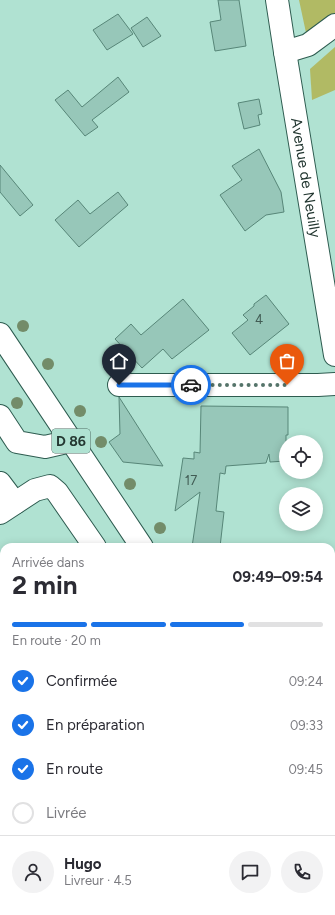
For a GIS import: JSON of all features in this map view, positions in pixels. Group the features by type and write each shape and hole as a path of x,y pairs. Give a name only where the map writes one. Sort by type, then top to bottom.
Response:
{"street":[{"name":"Avenue de Neuilly","path":"277,0 335,354"},
{"path":"285,52 308,45 335,25"},
{"name":"D 86","path":"0,334 139,543"},
{"path":"119,385 335,384"},
{"path":"0,416 17,442 45,447 71,441"},
{"path":"0,483 8,508 35,490 50,486 58,492 92,543"}],"green space":[{"path":"299,0 335,0 335,23 308,42"},
{"path":"335,47 335,90 312,100 310,69"}],"building":[{"path":"218,0 239,0 246,46 215,51 210,22 221,20"},
{"path":"118,14 133,34 107,50 93,30"},
{"path":"147,17 161,36 143,47 131,28"},
{"path":"118,77 129,92 92,120 98,127 85,136 55,100 68,90 82,107"},
{"path":"259,99 262,114 258,115 260,125 244,129 238,103"},
{"path":"259,149 281,192 284,212 266,215 245,231 220,195 242,180 232,166"},
{"path":"0,165 33,205 20,216 0,192"},
{"path":"118,192 128,205 79,247 55,220 78,200 90,214"},
{"path":"266,295 289,324 250,355 232,333 248,320 243,315"},
{"path":"183,299 209,330 172,359 163,349 142,368 115,339 131,324 141,335"},
{"path":"119,397 163,466 123,462 109,442 120,434"},
{"path":"201,406 288,407 288,435 279,435 279,461 270,462 269,454 266,463 226,466 225,474 220,473 216,511 224,512 220,543 193,543 200,492 175,511 183,458 194,459 194,452 200,453"}],"way so far":[{"path":"191,385 287,385"}],"route":[{"path":"119,385 191,385"}]}
